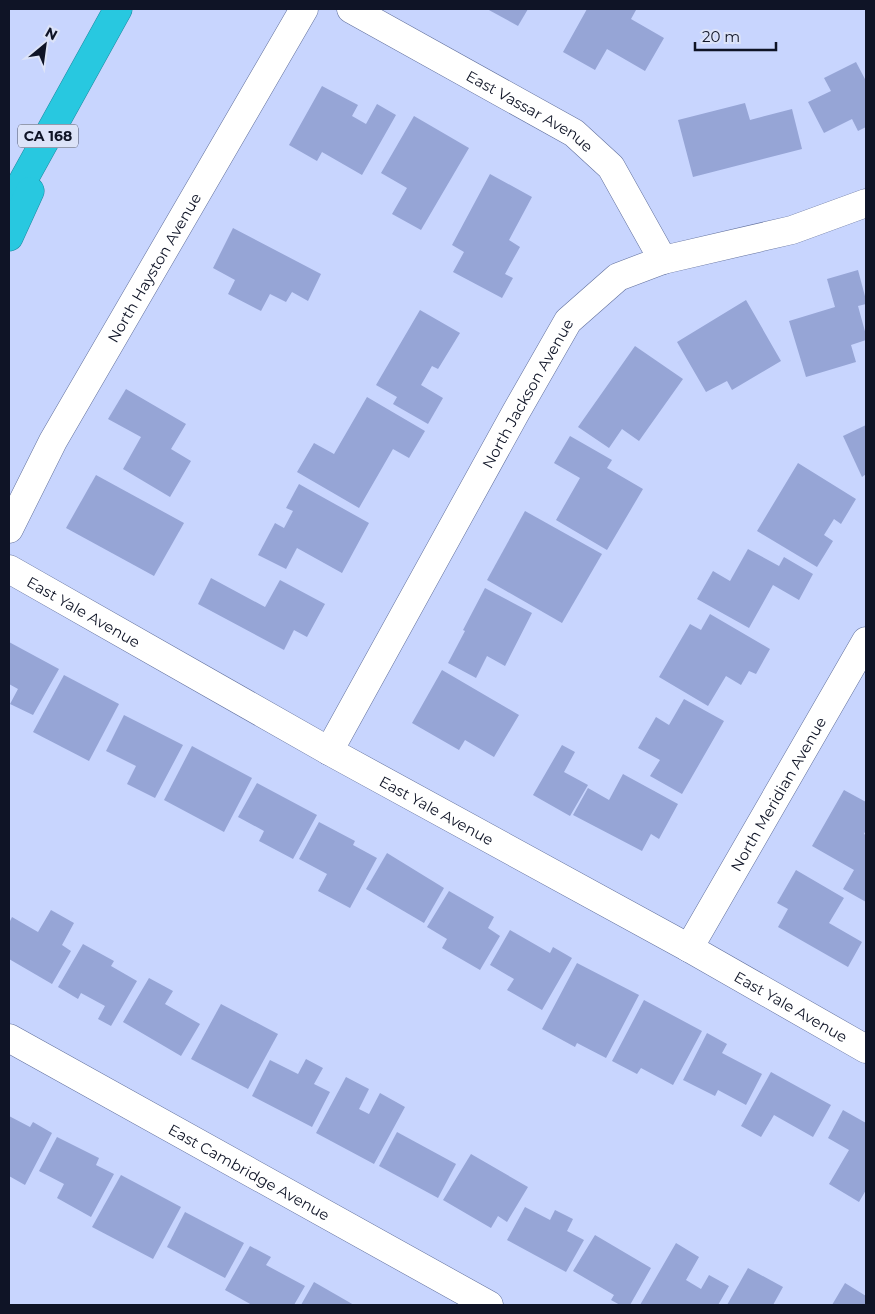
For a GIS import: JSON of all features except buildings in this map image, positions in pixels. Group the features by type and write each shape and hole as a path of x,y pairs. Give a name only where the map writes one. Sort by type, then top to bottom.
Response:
{"highway":[{"name":"CA 168","path":"9,206 118,9"},
{"path":"9,237 86,65"}],"street":[{"name":"North Hayston Avenue","path":"9,529 53,441 304,9"},
{"name":"East Vassar Avenue","path":"351,9 574,133 611,167 663,260"},
{"name":"North Jackson Avenue","path":"329,751 511,420 568,322 618,278 663,260 792,230 866,203"},
{"name":"East Yale Avenue","path":"9,568 329,751 689,948 866,1049"},
{"name":"North Meridian Avenue","path":"689,948 866,641"},
{"name":"East Cambridge Avenue","path":"9,1038 489,1305"}]}
